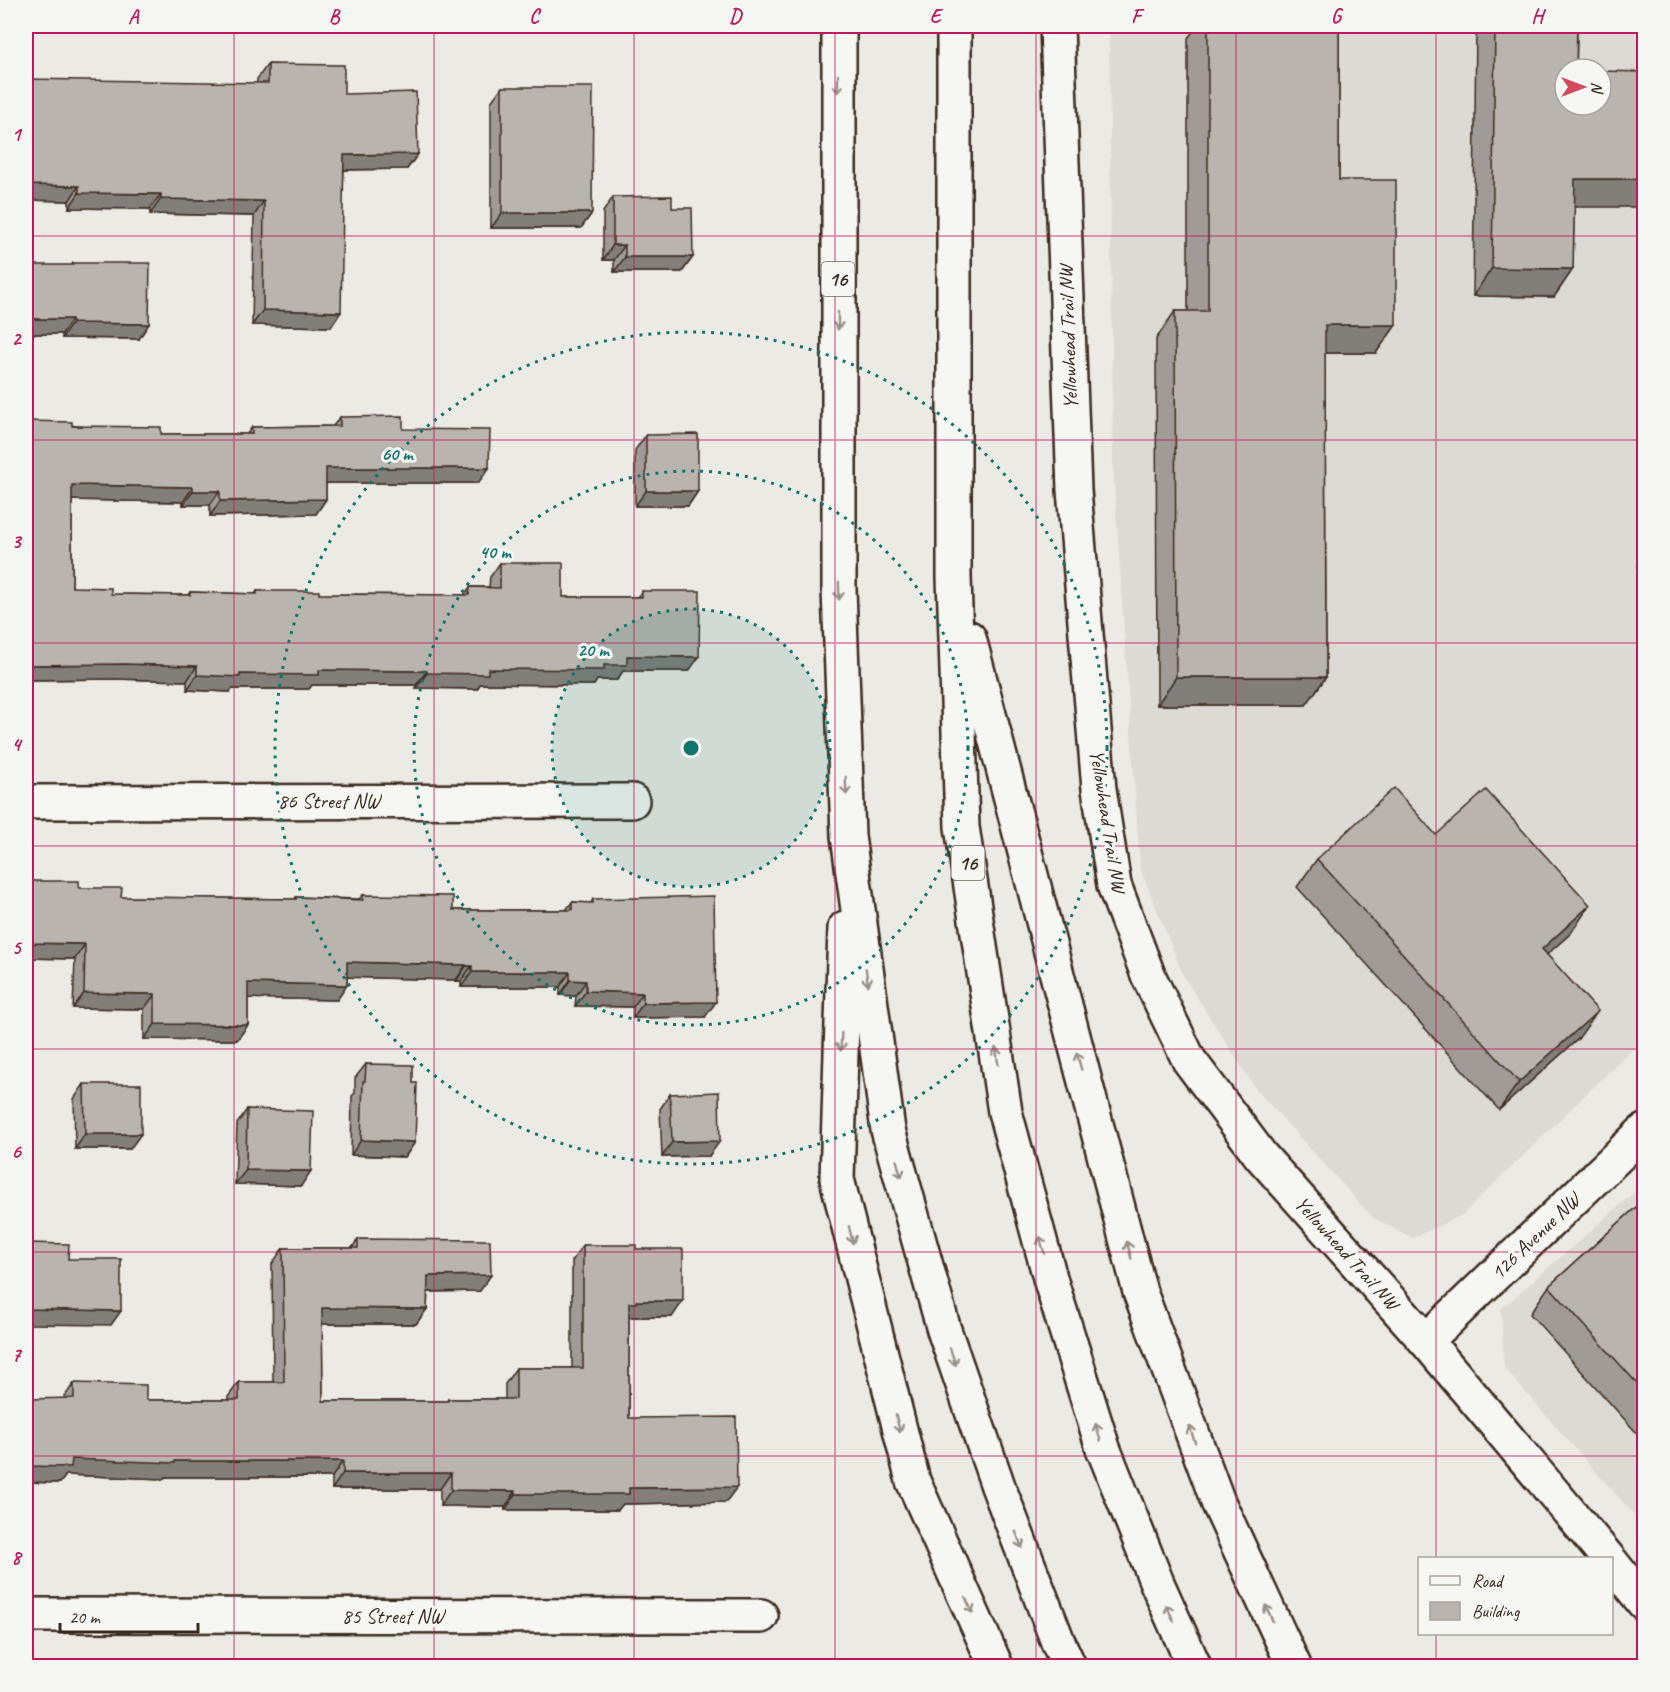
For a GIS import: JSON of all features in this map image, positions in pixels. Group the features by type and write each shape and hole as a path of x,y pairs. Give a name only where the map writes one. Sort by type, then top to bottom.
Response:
{"main road":[{"name":"16","path":"838,26 839,589 848,836 888,1130 944,1330 998,1486 1069,1666"},
{"name":"16","path":"954,26 954,577 962,826 1005,1112 1053,1286 1103,1448 1157,1583 1194,1666"},
{"name":"Yellowhead Trail NW","path":"1057,26 1074,490 1099,789 1114,885 1148,975 1189,1060 1261,1156 1426,1341 1607,1557"},
{"path":"954,577 1140,1292 1218,1502 1294,1666"},
{"name":"86 Street NW","path":"26,802 632,801"},
{"path":"848,836 837,1179 913,1481 996,1666"},
{"name":"126 Avenue NW","path":"1426,1341 1644,1131"},
{"path":"1613,1565 1644,1603"},
{"name":"85 Street NW","path":"26,1616 761,1616"}],"shaded area":[{"path":"1109,26 1644,26 1644,1038 1462,1215 1413,1238 1373,1218 1255,1088 1184,977 1140,868 1113,465"},
{"path":"1644,1184 1644,1526 1504,1368 1501,1309"}],"building":[{"path":"1208,26 1339,26 1339,180 1396,180 1396,325 1325,325 1326,677 1176,677 1175,311 1208,311"},
{"path":"1495,26 1577,26 1576,57 1553,57 1553,117 1613,117 1613,71 1644,72 1644,179 1575,179 1573,269 1492,268"},
{"path":"268,64 344,65 344,94 416,92 418,154 344,155 341,312 263,310 264,201 161,199 161,194 79,193 79,186 26,185 26,79 268,83"},
{"path":"502,87 593,87 592,213 502,213"},
{"path":"672,196 672,208 692,208 693,257 625,257 625,245 613,245 613,197"},
{"path":"73,263 150,263 149,324 72,323 72,319 26,319 26,265 73,265"},
{"path":"403,416 403,429 490,430 489,468 326,468 326,499 220,501 220,491 193,491 193,487 72,485 72,587 111,588 111,594 190,595 190,592 257,594 257,591 319,591 319,594 469,595 470,587 500,588 500,563 563,563 563,597 642,597 642,591 700,591 699,657 627,656 627,665 604,665 604,670 488,669 488,674 319,670 319,675 240,674 240,677 197,675 197,666 26,665 26,421 72,422 72,426 161,427 161,434 252,434 252,427 340,426 340,417"},
{"path":"698,434 698,491 646,491 646,435"},
{"path":"1394,788 1436,835 1486,790 1590,905 1542,949 1598,1011 1519,1082 1317,859"},
{"path":"32,881 79,881 79,888 122,888 121,897 296,899 296,897 363,900 363,895 453,896 453,910 572,910 572,902 593,903 593,899 714,896 716,1002 643,1003 643,993 586,991 586,981 570,980 570,972 472,972 472,966 466,965 347,962 347,985 248,983 248,1025 155,1024 155,994 84,993 85,944 26,943 26,901 32,901"},
{"path":"366,1064 413,1065 413,1083 417,1083 415,1142 361,1140 363,1081 365,1081"},
{"path":"84,1084 141,1084 141,1134 85,1134"},
{"path":"719,1092 720,1141 672,1142 670,1094"},
{"path":"247,1109 313,1111 311,1171 246,1170"},
{"path":"1644,1200 1644,1391 1549,1286"},
{"path":"358,1239 490,1240 491,1275 428,1276 427,1309 322,1308 323,1401 516,1399 516,1368 583,1368 583,1245 636,1245 636,1249 683,1249 683,1301 629,1303 629,1418 736,1417 737,1487 629,1488 629,1494 516,1494 516,1491 451,1490 451,1473 343,1473 343,1461 175,1461 175,1463 72,1459 71,1467 26,1466 26,1399 74,1398 74,1383 146,1385 146,1400 239,1400 239,1382 284,1382 283,1248 358,1248"},
{"path":"26,1243 69,1244 68,1259 121,1259 121,1311 26,1309"}]}
